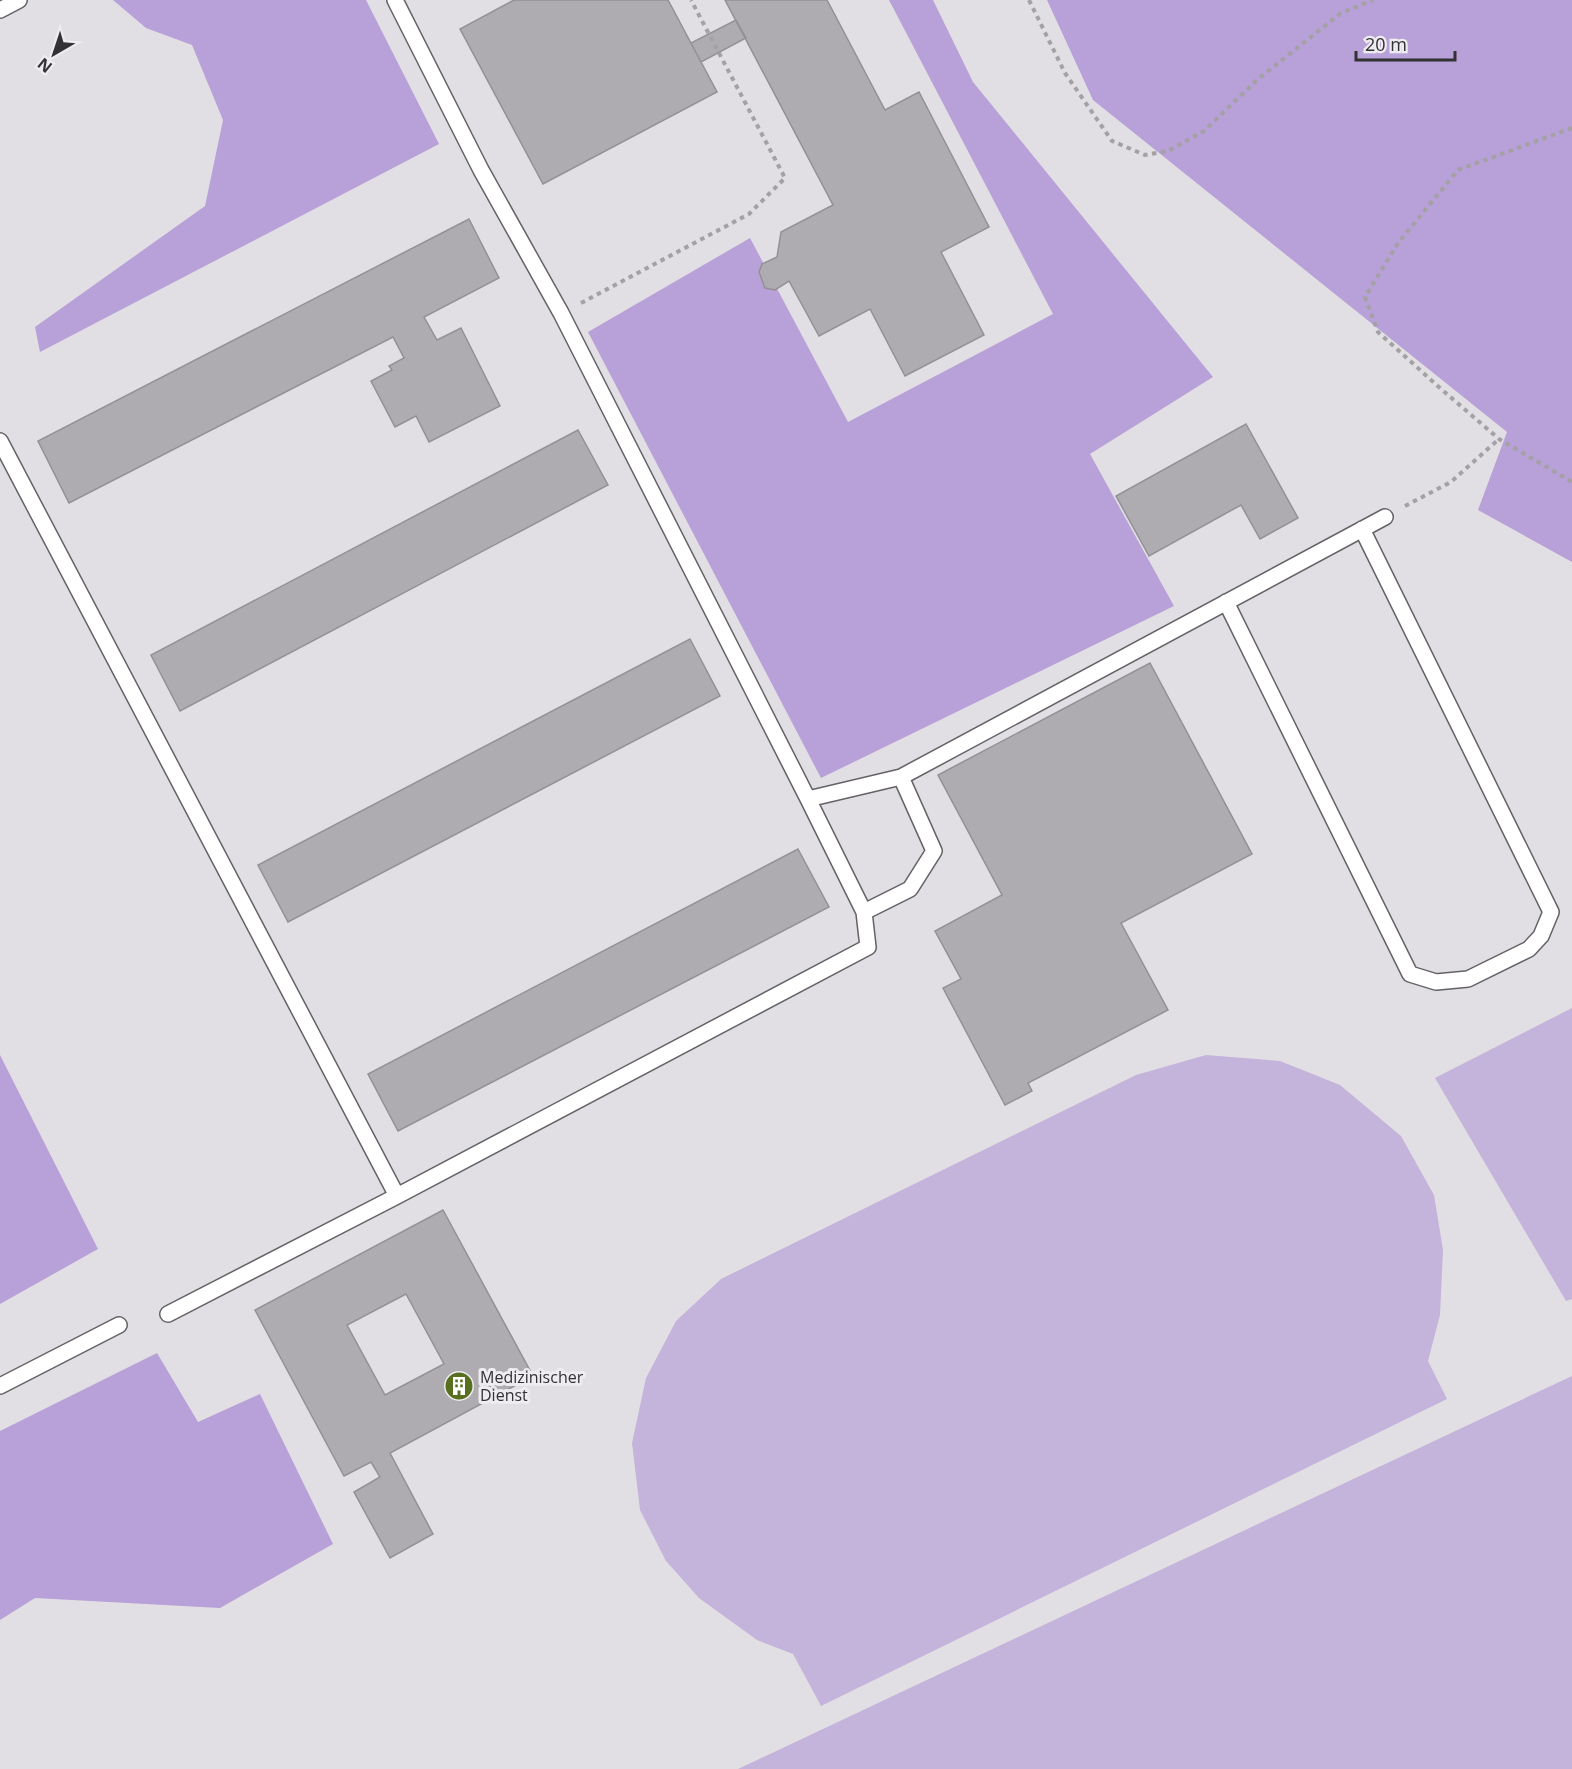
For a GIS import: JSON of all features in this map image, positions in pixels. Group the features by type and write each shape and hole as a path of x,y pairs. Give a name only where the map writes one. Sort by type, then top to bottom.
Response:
{"lane":[{"path":"0,10 19,0"},
{"path":"168,1314 397,1196 868,947 864,912 808,799 561,314 482,170 395,0"},
{"path":"0,441 397,1196"},
{"path":"808,799 901,777 1385,517"},
{"path":"1226,602 1410,974 1436,982 1468,979 1529,949 1541,936 1551,912 1362,529"},
{"path":"864,912 910,889 934,852 901,777"},
{"path":"0,1386 119,1325"}],"path":[{"path":"561,314 749,214 785,178 691,0"},
{"path":"1029,0 1065,73 1112,141 1145,155 1168,151 1204,131 1258,79 1341,13 1373,0"},
{"path":"1572,128 1458,170 1398,243 1365,297 1378,332 1499,439 1572,482"},
{"path":"1385,517 1451,482 1499,439"}],"shaded area":[{"path":"113,0 366,0 439,144 40,352 35,327 205,206 223,120 192,45 146,28"},
{"path":"889,0 933,0 973,82 1213,377 1090,454 1174,606 821,778 588,332 750,238 848,422 1053,314"},
{"path":"1047,0 1572,0 1572,562 1478,510 1507,432 1093,100"},
{"path":"1572,1008 1572,1299 1566,1301 1435,1078"},
{"path":"0,1055 98,1249 0,1304"},
{"path":"1206,1055 1280,1061 1340,1085 1401,1136 1434,1195 1443,1250 1440,1315 1428,1361 1447,1399 821,1706 793,1654 757,1640 699,1598 666,1561 640,1510 632,1443 646,1378 676,1321 721,1279 1136,1075"},
{"path":"157,1353 198,1422 260,1394 333,1544 220,1608 35,1598 0,1620 0,1431"},
{"path":"1572,1376 1572,1769 738,1769"}],"building":[{"path":"514,0 668,0 717,92 543,184 460,29"},
{"path":"725,0 827,0 885,110 919,92 989,227 941,252 984,335 905,376 870,309 819,336 789,281 775,290 765,288 759,272 762,264 777,257 781,232 833,205"},
{"path":"736,20 746,38 701,62 691,43"},
{"path":"469,219 499,278 424,317 437,340 461,328 500,406 429,442 416,416 395,427 371,381 392,370 389,366 404,358 393,337 69,503 38,441"},
{"path":"1246,424 1298,518 1260,539 1241,505 1149,556 1116,496"},
{"path":"578,430 608,485 180,711 151,655"},
{"path":"690,639 720,696 288,922 258,865"},
{"path":"1150,663 1252,854 1121,923 1168,1010 1028,1083 1032,1091 1005,1105 943,988 961,979 935,931 1002,895 938,775"},
{"path":"798,849 829,907 398,1131 368,1074"},
{"name":"Medizinischer Dienst","path":"443,1210 533,1376 390,1453 433,1534 390,1558 354,1492 380,1477 371,1462 344,1476 255,1310","holes":["406,1294 444,1364 385,1395 347,1325"]}],"place":[{"name":"Medizinischer Dienst","path":"459,1386"}]}
